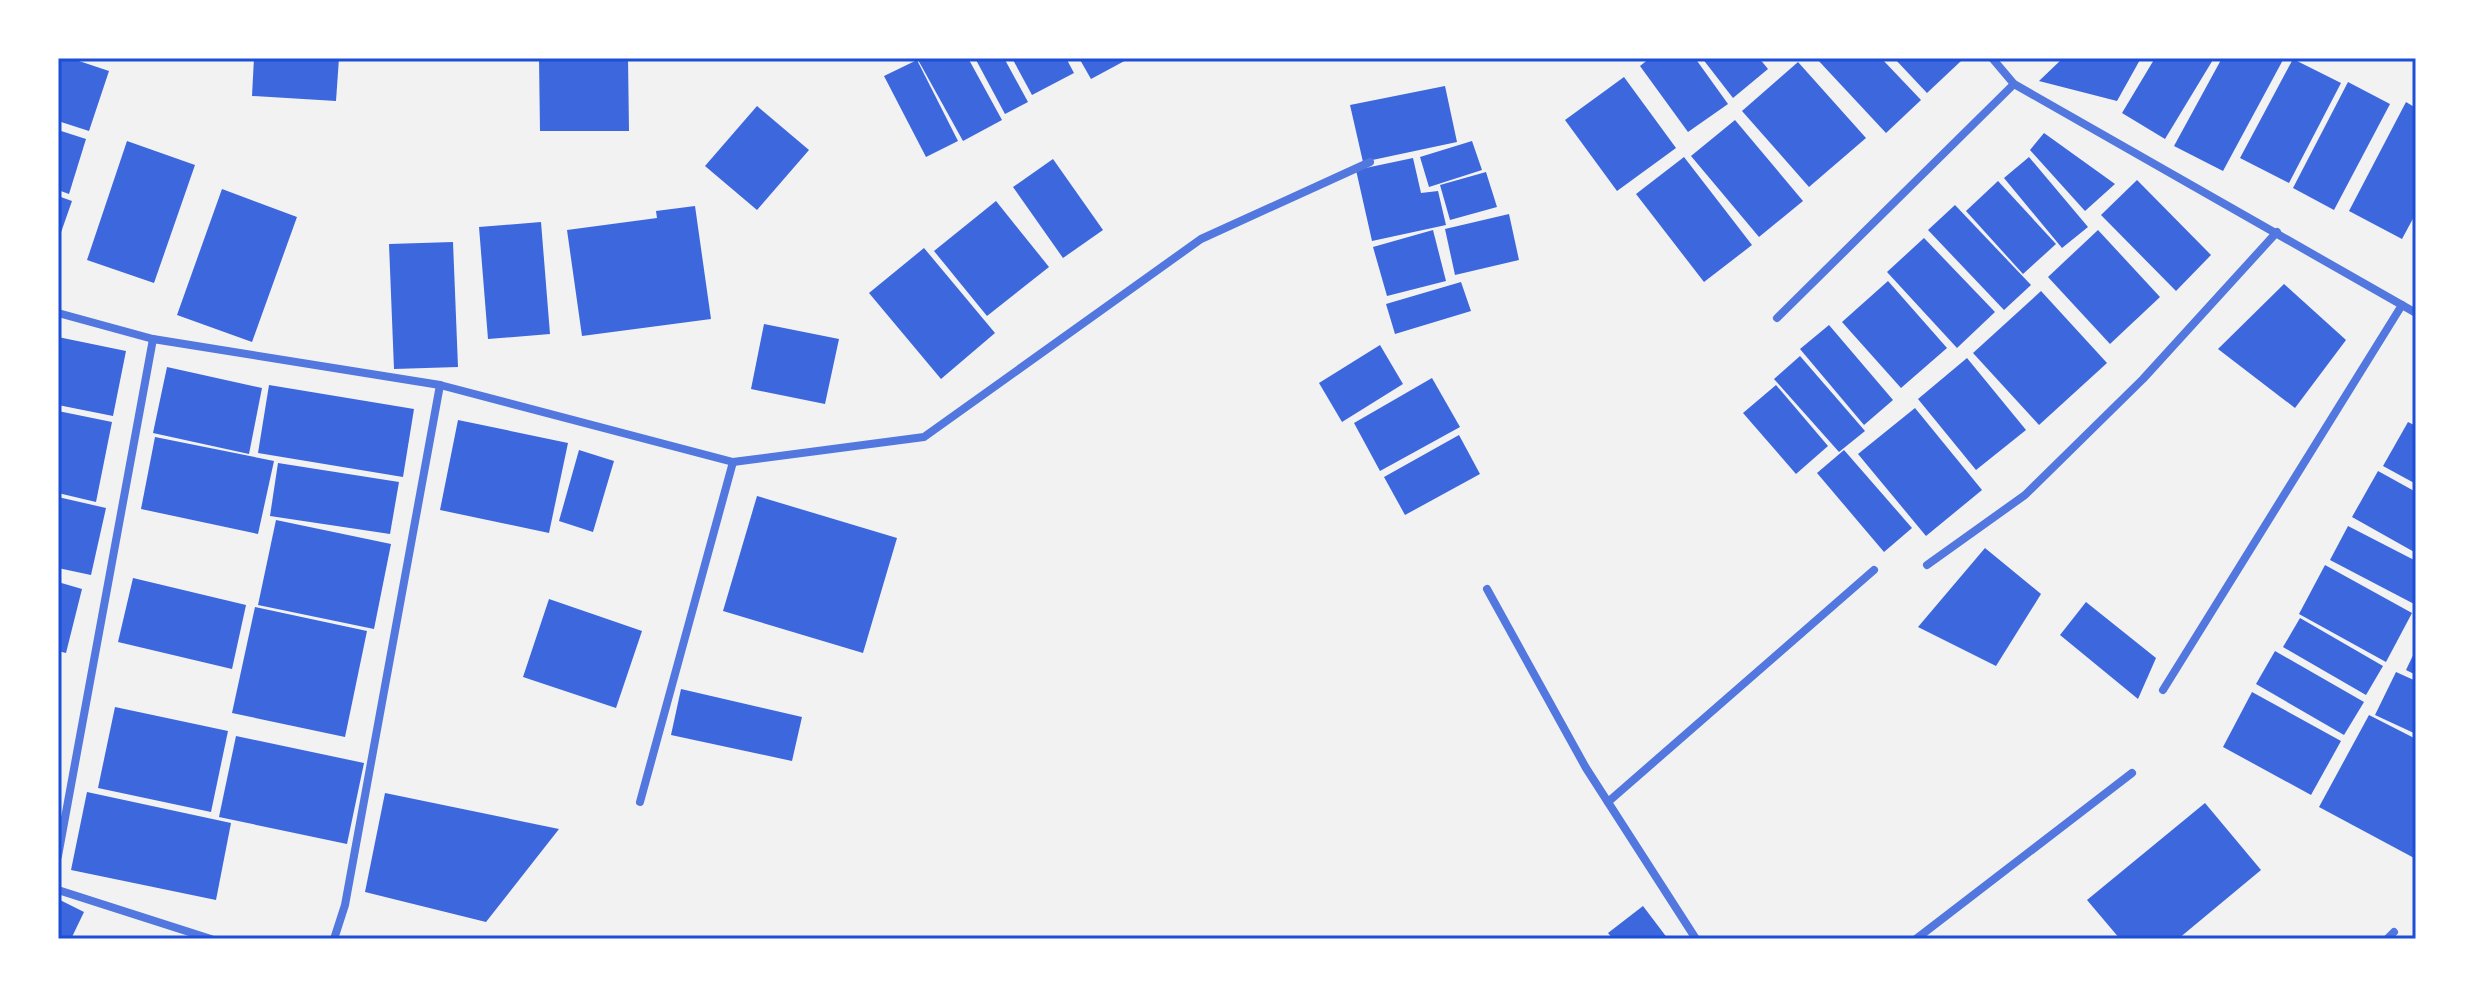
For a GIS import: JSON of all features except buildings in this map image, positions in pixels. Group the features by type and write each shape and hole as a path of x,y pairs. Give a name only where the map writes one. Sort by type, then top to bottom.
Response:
{"street":[{"path":"1992,58 2014,84 2416,313"},
{"path":"1777,318 2014,84"},
{"path":"58,313 153,339 440,385 733,462 924,437 1201,239 1370,162"},
{"path":"1927,565 2025,495 2143,379 2277,232"},
{"path":"2163,690 2402,305"},
{"path":"58,856 153,339"},
{"path":"334,939 345,905 440,385"},
{"path":"640,802 733,462"},
{"path":"1608,802 1874,570"},
{"path":"1487,589 1586,768 1696,939"},
{"path":"1916,939 2132,773"},
{"path":"58,890 211,939"}]}
